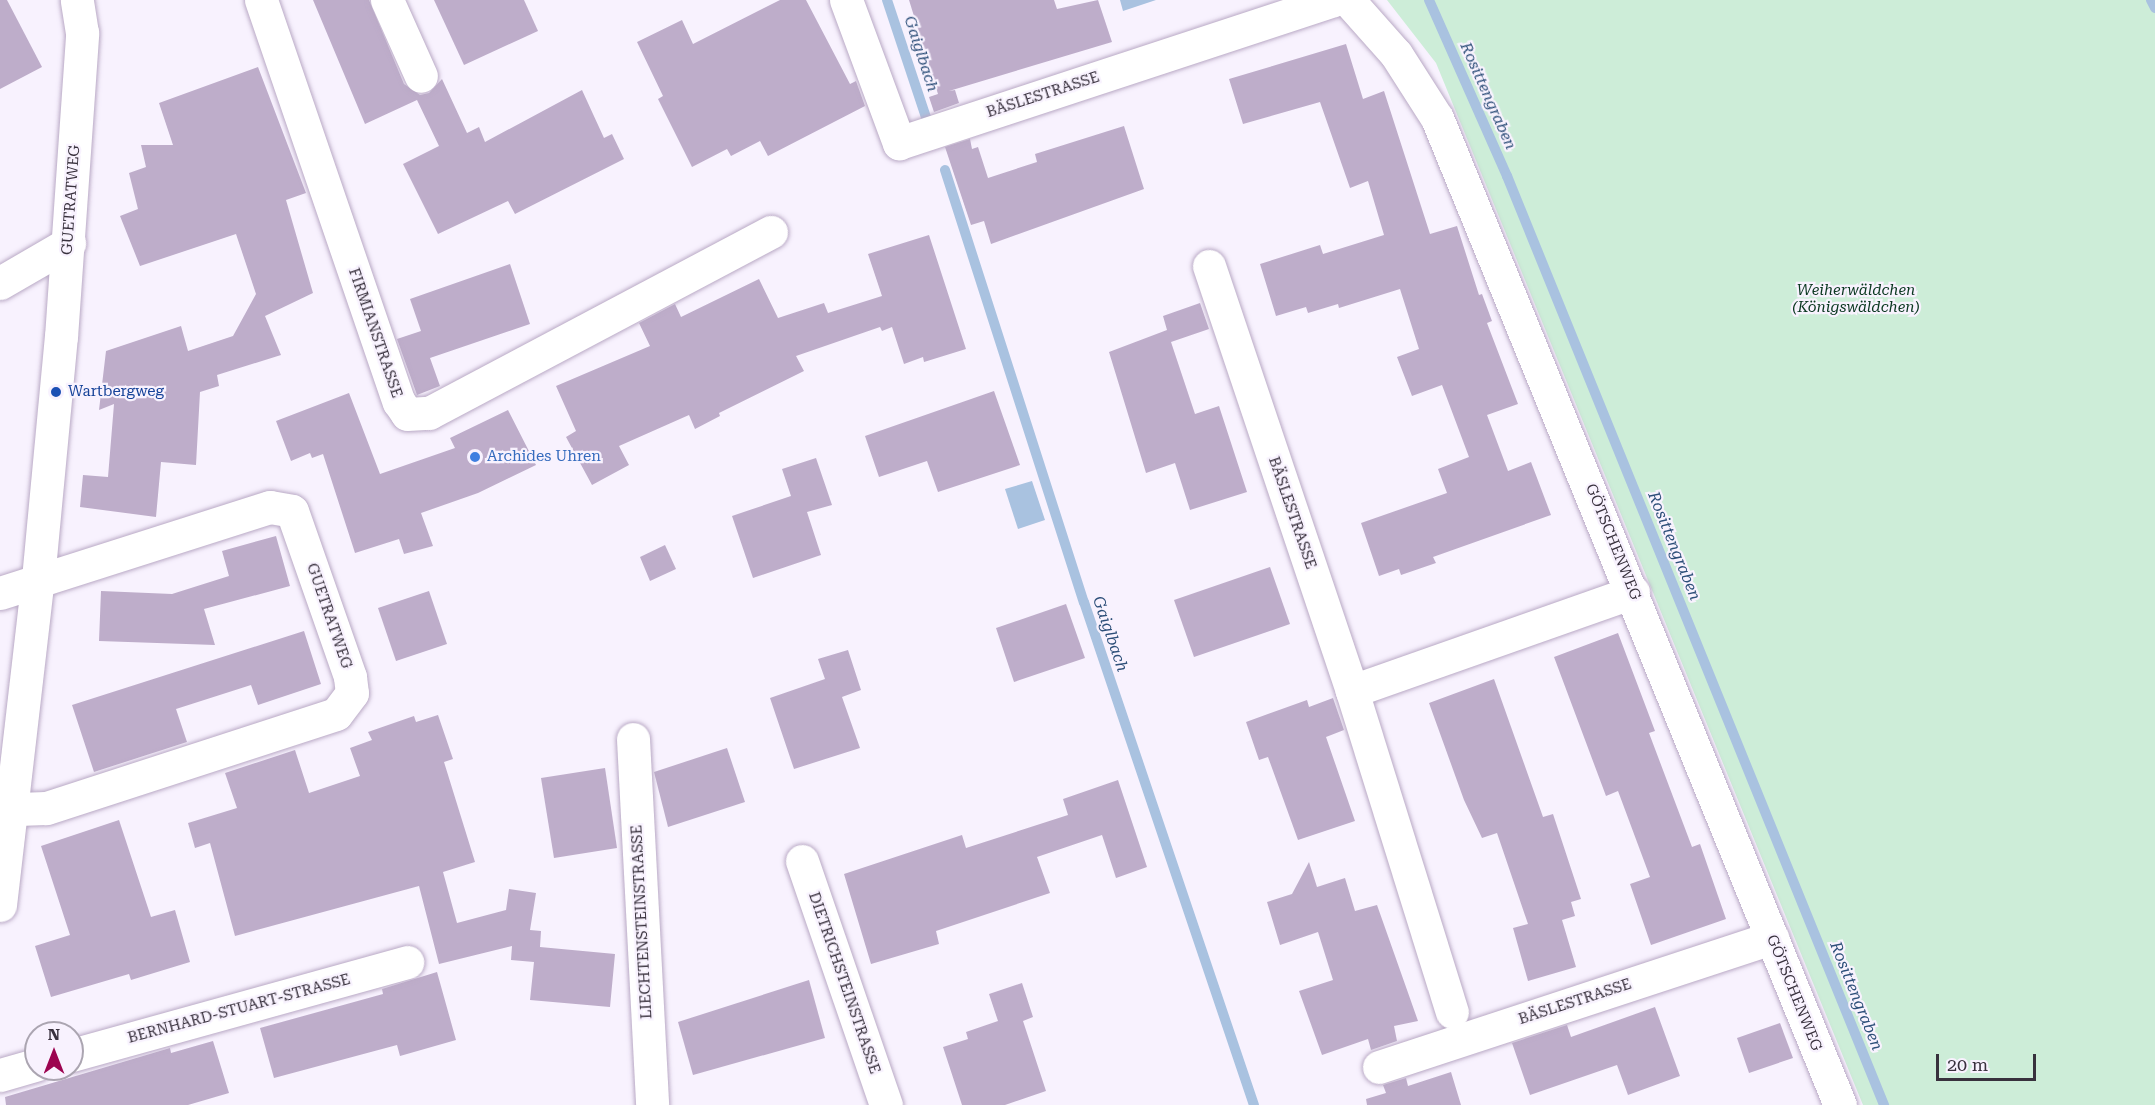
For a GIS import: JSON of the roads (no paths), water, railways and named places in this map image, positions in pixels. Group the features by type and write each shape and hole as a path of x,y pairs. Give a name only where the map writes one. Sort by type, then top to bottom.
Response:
{"street":[{"name":"GUETRATWEG","path":"0,905 10,809 8,758 38,579 69,243 82,33 77,0"},
{"name":"FIRMIANSTRASSE","path":"261,0 399,402 407,414 429,413 771,232"},
{"path":"387,0 421,76"},
{"name":"BÄSLESTRASSE","path":"846,0 899,143 1333,0"},
{"name":"GÖTSCHENWEG","path":"1348,0 1396,54 1437,118 1633,592 1840,1105"},
{"path":"0,284 69,243"},
{"name":"BÄSLESTRASSE","path":"1209,266 1352,691 1452,1012"},
{"name":"GUETRATWEG","path":"10,809 46,808 336,714 352,693 350,677 292,511 270,507 38,579"},
{"path":"0,593 38,579"},
{"path":"1352,691 1633,592"},
{"name":"LIECHTENSTEINSTRASSE","path":"633,739 652,1105"},
{"name":"DIETRICHSTEINSTRASSE","path":"802,861 886,1105"},
{"name":"BÄSLESTRASSE","path":"1379,1067 1772,938"},
{"name":"BERNHARD-STUART-STRASSE","path":"84,1052 407,962"},
{"path":"0,1075 24,1068"}],"water":[{"path":"1120,0 1156,0 1123,11"},
{"path":"1032,481 1045,520 1018,529 1005,489"}],"waterway":[{"name":"Gaiglbach","path":"887,0 926,117"},
{"name":"Rosittengraben","path":"1429,0 1507,176 1884,1105"},
{"path":"2151,0 2155,8"},
{"name":"Gaiglbach","path":"945,170 1084,602 1254,1105"}],"place":[{"name":"Wartbergweg","path":"56,392"},
{"name":"Archides Uhren","path":"475,457"}],"park label":[{"name":"Weiherwäldchen (Königswäldchen)","path":"1856,298"}]}
